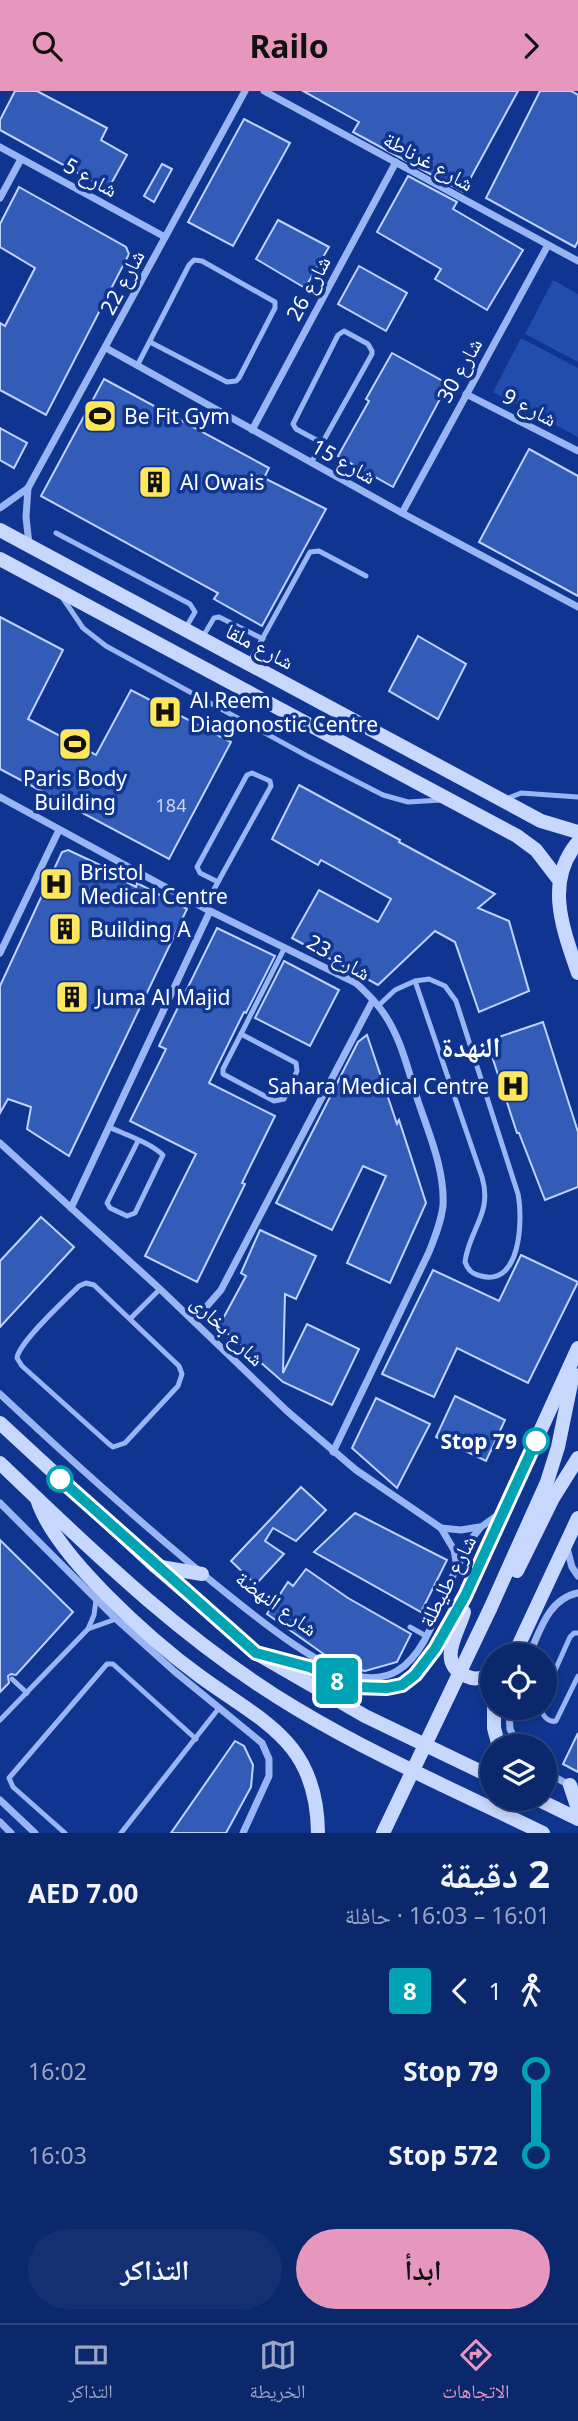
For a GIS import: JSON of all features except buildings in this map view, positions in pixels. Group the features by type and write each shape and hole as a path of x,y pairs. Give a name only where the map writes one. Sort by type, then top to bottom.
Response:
{"street":[{"name":"شارع 22","path":"29,545 26,517 28,488 245,91"},
{"name":"شارع غرناطة","path":"264,91 578,261"},
{"name":"شارع 5","path":"0,147 165,237"},
{"path":"0,198 21,159"},
{"name":"شارع 26","path":"252,430 396,162"},
{"name":"شارع 30","path":"402,513 548,245"},
{"name":"شارع 15","path":"106,348 402,513 578,607"},
{"name":"شارع 9","path":"466,394 578,451"},
{"name":"شارع 22","path":"0,508 28,488"},
{"name":"شارع ملقا","path":"0,530 541,821 578,831"},
{"path":"0,559 527,843 544,859 559,880"},
{"name":"شارع 23","path":"0,797 207,910 342,974 376,1002 393,1029 436,1157 442,1181 443,1205 438,1230 429,1252 333,1452"},
{"path":"0,953 59,830"},
{"path":"578,842 563,865 559,880 560,919 578,973"},
{"path":"71,1207 207,910"},
{"path":"566,937 578,947"},
{"path":"194,1321 221,1290 376,1002"},
{"name":"شارع بخارى","path":"0,1143 333,1452 386,1492 441,1528"},
{"path":"392,1833 493,1611 547,1482 558,1447 578,1348"},
{"name":"شارع طليطلة","path":"256,1653 309,1667 355,1687 372,1689 402,1685 415,1675 426,1663 465,1596 578,1348"},
{"name":"شارع النهضة","path":"0,1394 96,1483 202,1574 260,1620 324,1663 346,1674 380,1677 397,1671 410,1660 426,1636 472,1538 481,1527 505,1510"},
{"path":"0,1423 156,1566 256,1653 365,1716 480,1771"},
{"path":"383,1833 493,1611 553,1498 578,1458"},
{"path":"0,1463 186,1633 243,1674 297,1709 355,1741 543,1833"},
{"path":"36,1498 44,1519 58,1539 124,1611 200,1676 261,1718 293,1748 313,1786 318,1833"},
{"path":"0,1503 116,1619 262,1743 269,1759 269,1776 243,1833"},
{"path":"519,1643 578,1518"},
{"path":"441,1528 461,1530 481,1527"},
{"path":"441,1528 454,1550 457,1567"},
{"path":"566,1542 569,1559 578,1576"},
{"path":"156,1566 202,1574"},
{"path":"535,1643 555,1604 564,1597 578,1593"},
{"path":"465,1596 463,1617 450,1648 452,1662 463,1675 480,1679"},
{"path":"514,1643 523,1633"},
{"path":"557,1778 574,1787 578,1809"},
{"path":"0,1800 34,1833"},
{"path":"557,1808 578,1819"},
{"path":"0,1822 11,1833"}],"lane":[{"path":"137,366 194,260 202,261 275,302 275,308 236,381 227,381 150,342"},
{"path":"311,463 322,443 372,351 368,344 344,331 339,333 293,424 296,429 322,443"},
{"path":"56,533 190,604 195,612 185,629"},
{"path":"249,663 308,554 313,550 366,576"},
{"path":"59,591 74,616 94,638 307,757 395,799 422,803 448,799"},
{"path":"202,639 214,618 219,617 263,639"},
{"path":"207,910 218,882 271,786 270,781 252,773 247,775 197,867 199,872 218,882"},
{"path":"503,801 511,795 521,793 578,797"},
{"path":"241,1034 297,1065 297,1072 281,1101 274,1101 223,1074 223,1069 285,947"},
{"path":"376,1002 415,981 429,979 452,993 456,1001 518,1195 521,1224 516,1247 506,1269 493,1277 475,1275 466,1266 466,1257 485,1208 485,1185 415,981"},
{"path":"109,1127 159,1151 163,1158 135,1213 127,1216 110,1208 107,1203 138,1141"},
{"path":"83,1284 94,1285 131,1319 179,1366 182,1379 125,1443 113,1447 22,1366 18,1352 83,1284"},
{"path":"131,1319 160,1289"},
{"path":"0,1720 88,1629 96,1600"},
{"path":"88,1629 116,1619"},
{"path":"410,1627 426,1636"},
{"path":"557,1666 570,1637 578,1633"},
{"path":"65,1833 13,1787 9,1777 107,1664 113,1664 196,1739"},
{"path":"557,1719 578,1675"},
{"path":"12,1679 27,1693"},
{"path":"121,1833 219,1708"}],"shaded area":[{"path":"553,280 578,294 578,362 525,334"},
{"path":"521,338 578,368 578,437 493,392"}],"bus line":[{"name":"8","path":"60,1479 256,1653 309,1667 355,1687 387,1688 402,1685 415,1675 435,1649 465,1596 536,1441"}],"place":[{"name":"Be Fit Gym","path":"100,416"},
{"name":"Al Owais","path":"155,482"},
{"name":"Al Reem Diagonostic Centre","path":"165,712"},
{"name":"Paris Body Building","path":"75,744"},
{"name":"Bristol Medical Centre","path":"56,884"},
{"name":"Building A","path":"65,929"},
{"name":"Juma Al Majid","path":"72,997"},
{"name":"Sahara Medical Centre","path":"513,1086"},
{"name":"Stop 79","path":"536,1441"}],"district":[{"name":"النهدة","path":"471,1046"}]}
